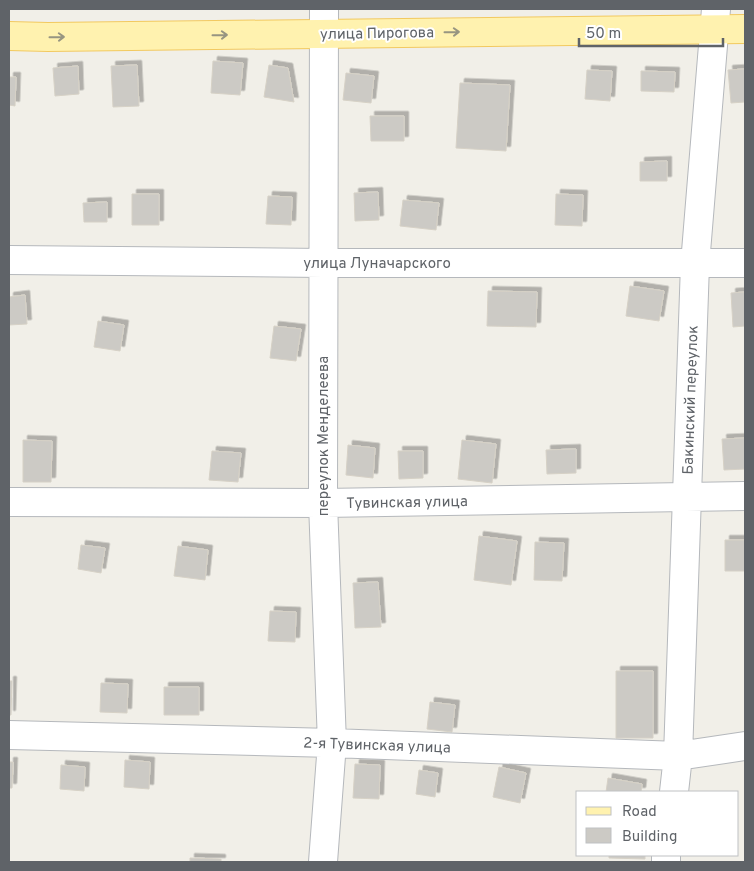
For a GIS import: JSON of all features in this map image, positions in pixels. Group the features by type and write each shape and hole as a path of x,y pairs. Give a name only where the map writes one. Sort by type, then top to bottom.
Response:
{"main road":[{"name":"улица Пирогова","path":"9,36 48,37 324,21 715,19 745,28"}],"street":[{"name":"Бакинский переулок","path":"674,791 678,756 695,264 715,19"},
{"name":"переулок Менделеева","path":"323,862 332,743 323,503 324,21"},
{"name":"улица Луначарского","path":"9,260 323,263 745,263"},
{"name":"Тувинская улица","path":"9,502 323,503 745,496"},
{"name":"2-я Тувинская улица","path":"9,735 332,743 678,756 745,746"}],"building":[{"path":"213,61 243,63 240,95 211,93"},
{"path":"137,65 139,106 113,107 111,66"},
{"path":"269,65 288,68 294,102 264,97"},
{"path":"78,66 79,94 55,96 53,68"},
{"path":"745,69 745,102 731,103 728,70"},
{"path":"587,70 612,71 610,101 585,99"},
{"path":"641,71 675,72 674,92 641,91"},
{"path":"346,73 374,76 371,103 343,100"},
{"path":"9,77 16,77 15,106 9,105"},
{"path":"460,83 510,85 506,151 456,148"},
{"path":"370,116 404,116 404,141 371,141"},
{"path":"667,161 667,181 640,181 640,162"},
{"path":"378,192 379,220 355,221 354,193"},
{"path":"132,194 159,194 159,225 132,225"},
{"path":"556,194 583,195 582,226 555,225"},
{"path":"268,196 292,197 291,225 266,224"},
{"path":"403,200 439,203 436,230 400,226"},
{"path":"107,202 107,222 84,222 83,203"},
{"path":"630,286 664,291 659,321 626,316"},
{"path":"488,291 537,292 536,327 487,326"},
{"path":"745,292 745,326 733,327 731,293"},
{"path":"25,295 27,324 9,325 9,297"},
{"path":"98,321 124,325 120,351 94,347"},
{"path":"274,326 301,329 296,361 270,358"},
{"path":"745,438 745,469 724,470 722,439"},
{"path":"23,440 52,441 51,482 23,482"},
{"path":"462,440 496,444 492,483 458,479"},
{"path":"348,445 375,448 373,478 346,475"},
{"path":"576,449 576,473 547,474 546,450"},
{"path":"212,451 241,453 238,482 209,480"},
{"path":"398,451 423,451 423,478 399,479"},
{"path":"479,536 517,541 511,585 474,580"},
{"path":"725,540 745,540 745,571 725,571"},
{"path":"535,542 564,543 562,581 534,580"},
{"path":"81,545 105,548 101,573 78,569"},
{"path":"178,546 208,550 205,580 174,576"},
{"path":"378,582 381,627 355,628 353,583"},
{"path":"270,611 296,612 295,642 268,641"},
{"path":"616,671 653,671 653,738 616,738"},
{"path":"9,681 12,681 11,715 9,715"},
{"path":"101,683 128,684 127,713 100,712"},
{"path":"164,687 199,687 199,715 164,715"},
{"path":"430,702 455,705 452,732 427,729"},
{"path":"125,760 150,762 149,789 124,787"},
{"path":"9,762 13,762 12,788 9,788"},
{"path":"355,764 380,765 379,799 353,798"},
{"path":"61,765 85,767 84,791 60,789"},
{"path":"499,767 526,773 520,803 493,797"},
{"path":"419,770 438,773 435,797 416,794"},
{"path":"608,778 642,784 641,791 606,791"},
{"path":"609,856 645,856 645,859 609,858"},
{"path":"190,858 221,859 221,862 190,862"}]}
